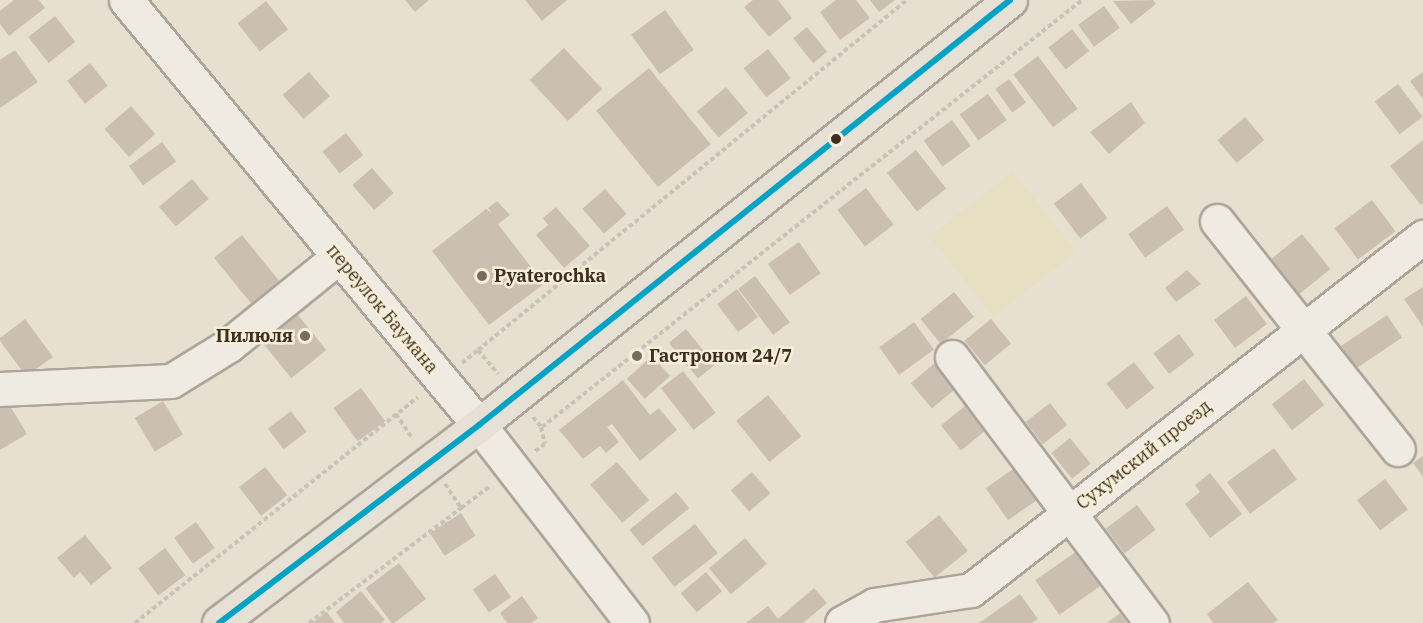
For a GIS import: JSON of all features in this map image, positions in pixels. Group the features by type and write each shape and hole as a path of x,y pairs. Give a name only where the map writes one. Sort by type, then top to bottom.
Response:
{"main road":[{"path":"219,623 479,425 1010,0"}],"street":[{"name":"переулок Баумана","path":"128,0 479,425 632,623"},
{"path":"1217,221 1398,449"},
{"name":"Сухумский проезд","path":"842,623 874,605 971,590 1423,237"},
{"path":"0,389 171,381 229,345 338,257"},
{"path":"952,357 1071,512 1152,623"}],"path":[{"path":"478,350 907,0"},
{"path":"542,427 1083,0"},
{"path":"135,623 396,414"},
{"path":"309,623 461,508"}],"shaded area":[{"path":"1013,171 1076,252 993,317 929,236"}],"building":[{"path":"14,0 39,0 45,8 9,36 0,24 0,11"},
{"path":"405,0 429,0 415,12"},
{"path":"525,0 567,0 542,21"},
{"path":"753,0 778,0 792,18 769,37 744,7"},
{"path":"836,0 856,0 870,18 840,40 820,12"},
{"path":"870,0 895,0 879,12"},
{"path":"1153,0 1156,4 1131,24 1113,1"},
{"path":"266,1 288,29 260,52 238,23"},
{"path":"1104,6 1120,28 1094,47 1078,25"},
{"path":"665,10 694,50 660,74 631,35"},
{"path":"55,16 75,42 49,63 28,37"},
{"path":"807,27 827,52 813,63 793,38"},
{"path":"1072,29 1089,51 1066,70 1048,47"},
{"path":"564,48 602,89 568,121 530,80"},
{"path":"768,49 791,78 766,97 744,68"},
{"path":"15,50 38,82 0,108 0,60"},
{"path":"1038,56 1078,109 1053,127 1013,75"},
{"path":"90,63 108,86 85,104 67,81"},
{"path":"649,68 711,144 658,187 596,111"},
{"path":"309,72 330,96 304,119 283,95"},
{"path":"1423,72 1423,99 1410,81"},
{"path":"1009,79 1026,102 1012,112 995,89"},
{"path":"1398,84 1423,117 1400,134 1375,101"},
{"path":"726,87 748,113 719,137 697,111"},
{"path":"988,94 1007,120 978,140 960,115"},
{"path":"1131,102 1145,123 1109,154 1090,132"},
{"path":"131,106 155,134 129,157 105,129"},
{"path":"1245,117 1264,140 1237,163 1217,140"},
{"path":"952,120 971,146 942,166 924,141"},
{"path":"346,133 363,155 340,174 322,151"},
{"path":"1423,140 1423,203 1421,205 1390,166"},
{"path":"162,142 176,161 143,186 129,166"},
{"path":"916,150 946,189 917,211 887,173"},
{"path":"372,168 394,193 374,210 352,185"},
{"path":"192,179 209,199 176,227 159,207"},
{"path":"1081,183 1107,218 1080,239 1054,203"},
{"path":"866,188 894,225 865,246 837,210"},
{"path":"605,189 627,214 604,234 582,209"},
{"path":"1372,200 1395,231 1358,259 1334,228"},
{"path":"497,201 510,215 498,224 544,284 489,325 432,251 486,209 492,213 488,208"},
{"path":"1167,206 1184,229 1145,258 1128,234"},
{"path":"556,207 590,246 564,268 536,235 548,225 543,218"},
{"path":"1302,234 1330,269 1298,295 1270,260"},
{"path":"242,235 279,281 251,304 214,258"},
{"path":"799,242 821,273 790,295 768,264"},
{"path":"1187,270 1201,284 1176,302 1165,288"},
{"path":"755,276 790,322 773,335 738,289"},
{"path":"1423,287 1423,327 1404,299"},
{"path":"737,289 758,317 738,332 717,304"},
{"path":"954,292 974,317 941,344 921,319"},
{"path":"1246,296 1267,324 1235,348 1214,320"},
{"path":"298,315 326,350 291,378 263,343"},
{"path":"1387,315 1402,337 1357,368 1341,346"},
{"path":"25,319 53,357 26,376 0,341 0,338"},
{"path":"991,319 1011,344 985,365 965,340"},
{"path":"914,322 934,350 899,375 879,347"},
{"path":"686,329 715,365 698,379 669,343"},
{"path":"1179,334 1195,355 1169,374 1153,353"},
{"path":"652,356 670,376 645,399 627,379"},
{"path":"936,362 957,387 932,408 911,383"},
{"path":"1134,362 1154,388 1127,410 1106,384"},
{"path":"683,371 716,413 694,430 661,388"},
{"path":"1304,379 1324,405 1292,430 1272,404"},
{"path":"623,380 650,415 659,408 677,430 640,461 612,424 607,427 619,442 606,453 600,446 583,459 559,430"},
{"path":"361,388 385,421 358,441 333,408"},
{"path":"768,395 801,436 769,462 736,421"},
{"path":"7,401 27,434 0,450 0,405"},
{"path":"163,401 183,434 155,451 135,418"},
{"path":"1050,403 1067,425 1043,444 1026,422"},
{"path":"965,406 985,431 961,450 941,426"},
{"path":"291,411 307,432 283,449 268,428"},
{"path":"1070,438 1091,464 1072,479 1051,453"},
{"path":"1274,448 1297,480 1250,514 1227,482"},
{"path":"1423,456 1423,477 1413,463"},
{"path":"617,462 649,500 622,523 590,484"},
{"path":"265,467 287,495 261,516 239,487"},
{"path":"1016,467 1038,499 1008,520 986,488"},
{"path":"752,472 770,493 749,512 731,490"},
{"path":"1210,473 1242,514 1210,538 1185,504 1200,492 1195,485"},
{"path":"1385,479 1408,509 1380,530 1357,500"},
{"path":"676,492 689,508 643,546 629,530"},
{"path":"1137,505 1156,530 1125,553 1106,528"},
{"path":"461,513 476,536 445,556 430,533"},
{"path":"939,515 968,551 935,578 906,542"},
{"path":"196,522 215,548 193,564 174,538"},
{"path":"695,524 718,553 674,587 652,558"},
{"path":"85,535 112,568 91,585 80,572 74,578 57,558"},
{"path":"745,538 767,564 731,594 709,568"},
{"path":"165,548 185,575 158,596 138,568"},
{"path":"1077,551 1101,585 1059,615 1035,580"},
{"path":"399,563 426,599 392,623 365,588"},
{"path":"706,572 722,591 697,612 681,593"},
{"path":"495,574 511,597 489,612 473,589"},
{"path":"1248,582 1278,620 1273,623 1213,623 1207,614"},
{"path":"814,588 827,603 803,623 746,623 768,606 778,619"},
{"path":"361,591 385,620 381,623 344,623 336,612"},
{"path":"1020,594 1038,619 1032,623 979,623"},
{"path":"522,596 538,618 532,623 507,623 500,613"},
{"path":"327,612 335,623 312,623"},
{"path":"1120,613 1127,623 1107,623"}],"transit line":[{"path":"219,623 479,425 1010,0"}],"place":[{"name":"Pyaterochka","path":"482,276"},
{"name":"Пилюля","path":"305,336"},
{"name":"Гастроном 24/7","path":"637,356"}]}
